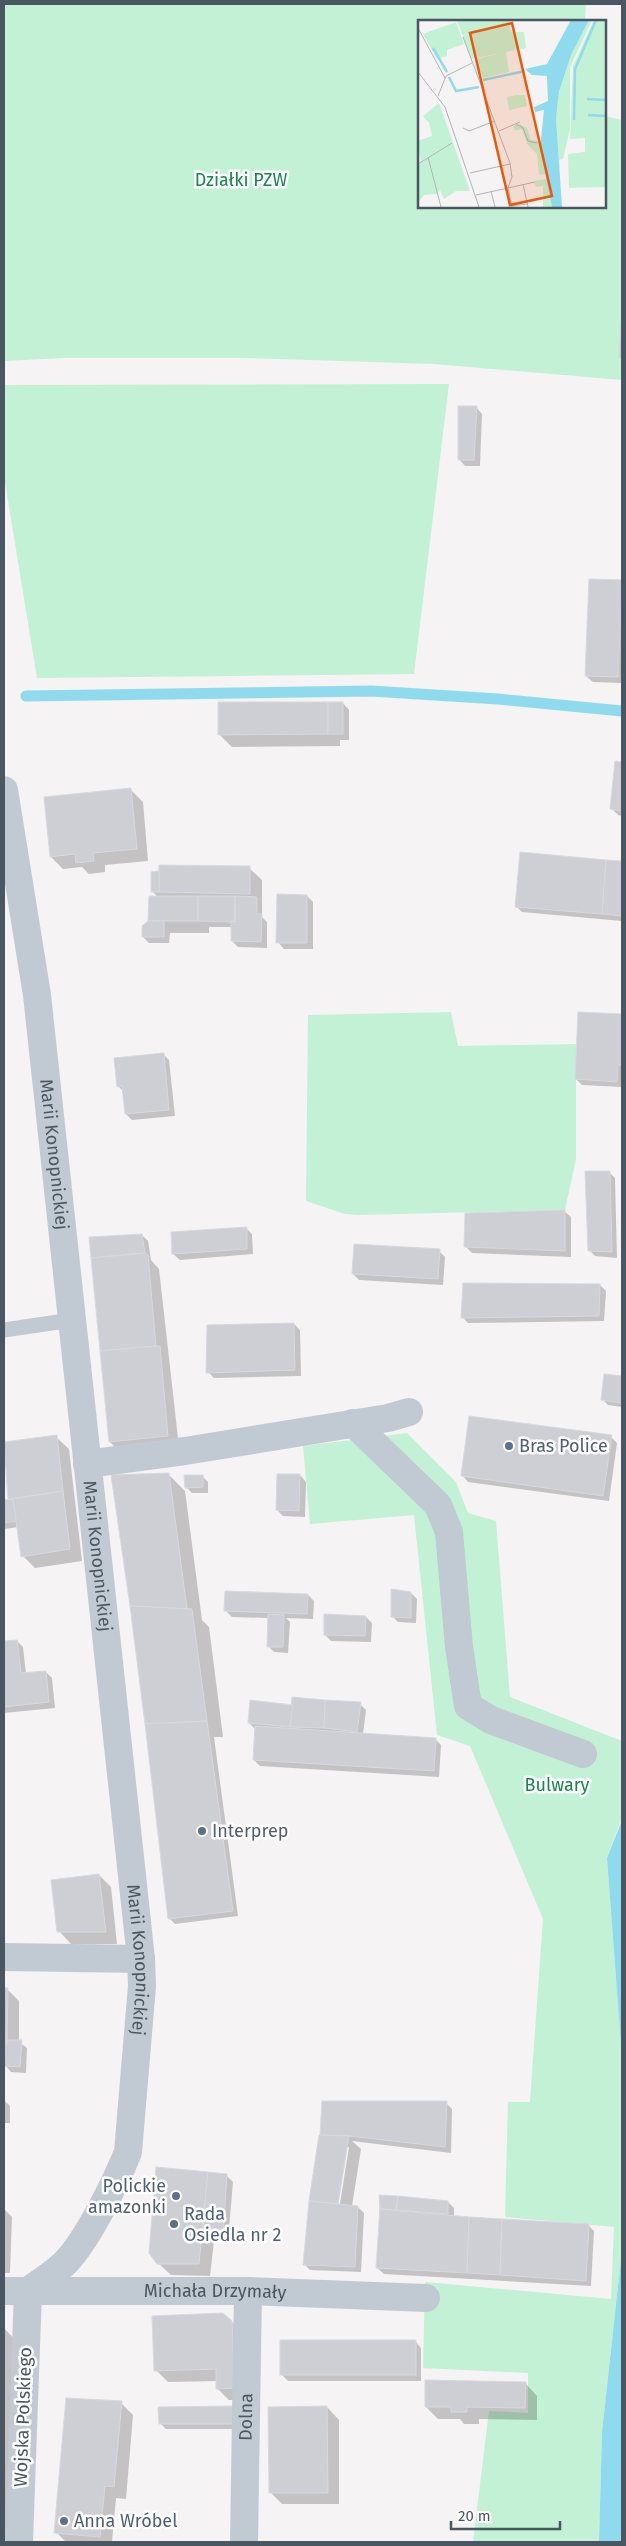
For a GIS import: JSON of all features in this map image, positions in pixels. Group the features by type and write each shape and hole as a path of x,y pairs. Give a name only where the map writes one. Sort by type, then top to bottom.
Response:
{"street":[{"name":"Marii Konopnickiej","path":"4,790 37,995 142,1959 138,2046 128,2152 120,2172 88,2229 65,2263 16,2291"},
{"path":"87,1464 185,1451 388,1418 409,1412"},
{"path":"353,1423 438,1505 449,1532 459,1647 468,1706 491,1720 583,1754"},
{"path":"4,1957 142,1959"},
{"name":"Michała Drzymały","path":"16,2291 248,2291 426,2298"},
{"name":"Wojska Polskiego","path":"16,2291 19,2542"},
{"name":"Dolna","path":"244,2542 248,2291"}],"lane":[{"path":"4,1330 72,1320"}],"green space":[{"name":"Działki PZW","path":"4,4 586,4 585,20 418,20 418,208 606,208 606,116 622,120 622,380 434,364 245,358 63,358 4,361"},
{"path":"449,384 414,674 37,678 4,476 4,385"},
{"path":"451,1012 458,1046 576,1044 576,1159 565,1210 359,1215 345,1214 306,1201 308,1015"},
{"name":"Bulwary","path":"407,1433 456,1482 468,1513 496,1521 510,1697 622,1741 622,1817 607,1858 622,2058 622,2250 602,2432 599,2542 473,2542 489,2411 528,2413 528,2373 423,2368 425,2282 611,2299 614,2227 505,2217 508,2102 530,2102 543,1919 470,1746 437,1735 414,1515 310,1524 303,1446"}],"water":[{"path":"622,1820 622,2058 607,1858"},
{"path":"622,2250 622,2542 599,2542 602,2432"}],"building":[{"path":"621,323 622,358 619,358"},
{"path":"458,406 477,406 474,460 458,460"},
{"path":"589,579 622,580 618,677 585,676"},
{"path":"218,702 328,702 328,734 218,735"},
{"path":"328,702 343,702 343,734 328,734"},
{"path":"615,761 622,762 622,811 610,809"},
{"path":"131,788 137,849 93,853 94,861 76,863 75,854 50,857 44,797"},
{"path":"520,852 606,860 602,914 515,907"},
{"path":"606,860 622,861 622,916 602,914"},
{"path":"159,865 250,866 250,894 159,892"},
{"path":"159,871 159,892 151,892 151,872"},
{"path":"277,894 307,895 307,943 276,943"},
{"path":"149,896 198,896 198,921 148,921"},
{"path":"198,896 235,896 235,922 198,921"},
{"path":"235,896 257,897 257,914 262,914 261,942 231,941 231,921 235,922"},
{"path":"148,921 164,921 164,937 142,937 142,926"},
{"path":"578,1012 622,1014 622,1065 618,1065 617,1082 575,1079"},
{"path":"164,1053 169,1110 125,1114 122,1086 117,1087 114,1058"},
{"path":"585,1171 610,1171 612,1252 588,1251"},
{"path":"565,1210 565,1251 464,1247 465,1213"},
{"path":"247,1227 247,1249 172,1254 171,1232"},
{"path":"142,1234 145,1253 91,1258 89,1237"},
{"path":"354,1244 440,1249 438,1279 352,1274"},
{"path":"145,1253 148,1255 156,1346 100,1351 91,1258"},
{"path":"463,1283 600,1284 599,1316 461,1318"},
{"path":"294,1323 295,1370 206,1373 207,1325"},
{"path":"160,1346 168,1436 109,1442 100,1351"},
{"path":"604,1374 622,1376 622,1403 601,1400"},
{"path":"469,1416 612,1435 603,1496 461,1476"},
{"path":"57,1435 63,1491 8,1499 4,1442"},
{"path":"169,1473 187,1609 130,1606 111,1475"},
{"path":"277,1474 300,1474 299,1511 276,1510"},
{"path":"184,1475 203,1475 203,1487 185,1488"},
{"path":"63,1491 70,1549 21,1557 13,1499"},
{"path":"13,1499 16,1521 4,1523 4,1500"},
{"path":"391,1589 411,1592 411,1618 391,1617"},
{"path":"225,1591 308,1594 307,1614 224,1611"},
{"path":"130,1606 192,1609 207,1721 145,1724"},
{"path":"268,1614 284,1615 283,1647 267,1647"},
{"path":"324,1614 366,1616 365,1636 324,1635"},
{"path":"17,1640 21,1673 46,1671 49,1702 4,1707 4,1641"},
{"path":"292,1697 325,1700 324,1728 290,1727"},
{"path":"250,1700 293,1705 290,1727 248,1723"},
{"path":"325,1700 361,1702 357,1732 324,1728"},
{"path":"207,1721 233,1911 168,1919 145,1724"},
{"path":"255,1726 436,1738 434,1771 253,1760"},
{"path":"99,1874 106,1932 57,1932 51,1880"},
{"path":"4,1988 8,1988 7,2044 5,2044"},
{"path":"7,2040 22,2040 20,2067 4,2066 5,2044 7,2044"},
{"path":"322,2101 447,2101 445,2147 349,2136 320,2135"},
{"path":"319,2135 349,2136 338,2204 309,2201"},
{"path":"156,2167 208,2172 199,2264 157,2264 149,2253"},
{"path":"208,2172 227,2174 223,2236 202,2235"},
{"path":"379,2195 398,2196 396,2210 380,2209"},
{"path":"398,2196 448,2201 448,2214 396,2210"},
{"path":"309,2201 358,2206 355,2267 303,2265"},
{"path":"380,2209 469,2217 467,2273 376,2268"},
{"path":"469,2217 502,2219 500,2275 467,2273"},
{"path":"502,2219 589,2224 586,2281 500,2275"},
{"path":"223,2313 232,2321 235,2388 216,2389 216,2369 154,2371 152,2316"},
{"path":"280,2340 416,2340 416,2375 280,2375"},
{"path":"425,2380 526,2382 525,2408 467,2407 467,2412 451,2412 451,2407 425,2407"},
{"path":"66,2398 122,2401 114,2487 105,2486 100,2537 54,2533"},
{"path":"235,2406 235,2424 159,2424 158,2407"},
{"path":"327,2406 328,2493 269,2493 268,2407"}],"waterway":[{"path":"26,696 371,691 498,699 622,711"}],"place":[{"name":"Bras Police","path":"509,1446"},
{"name":"Interprep","path":"202,1831"},
{"name":"Polickie amazonki","path":"176,2196"},
{"name":"Rada Osiedla nr 2","path":"174,2224"},
{"name":"Anna Wróbel","path":"64,2521"}]}
